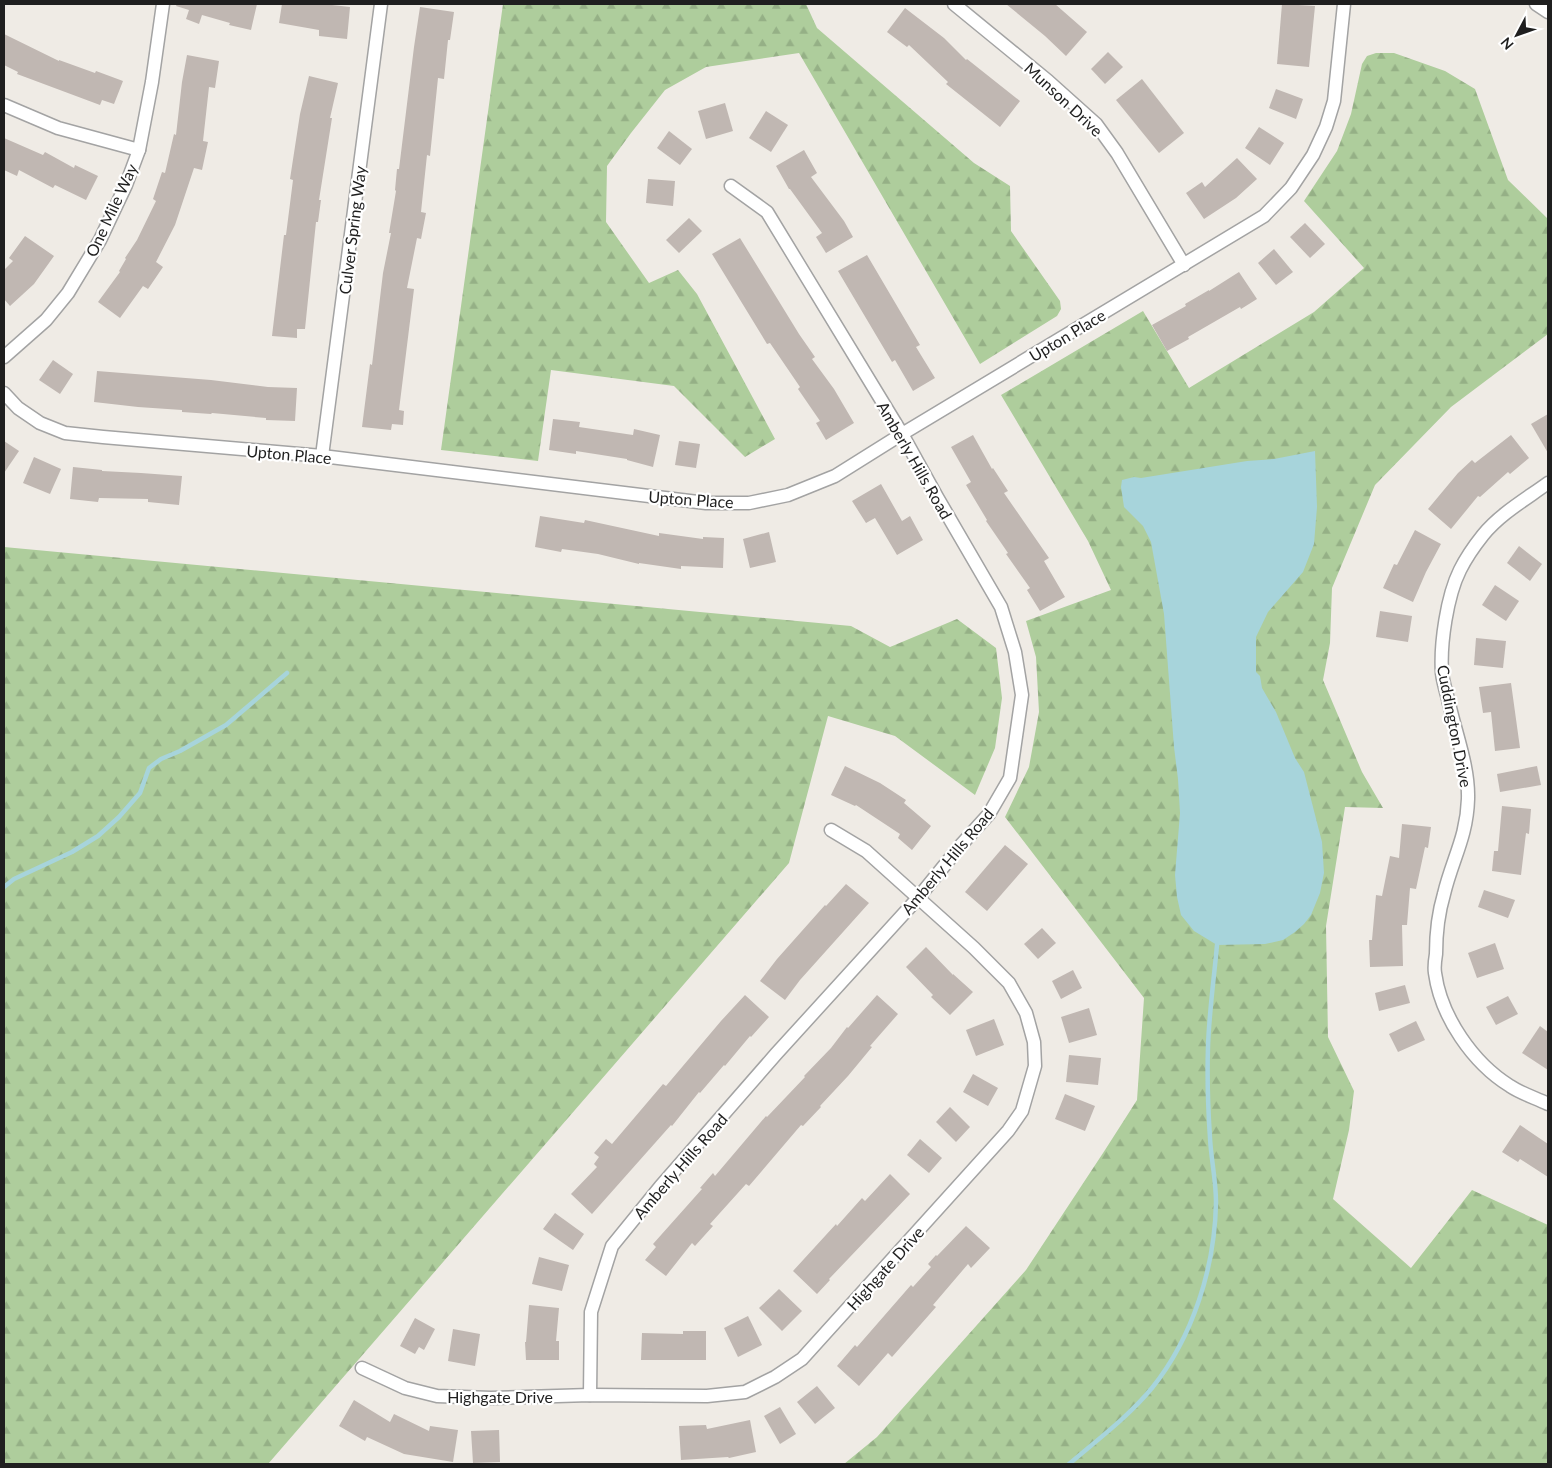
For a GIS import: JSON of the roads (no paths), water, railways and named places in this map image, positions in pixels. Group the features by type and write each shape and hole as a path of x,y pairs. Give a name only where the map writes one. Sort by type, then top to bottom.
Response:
{"street":[{"name":"One Mile Way","path":"4,357 46,320 68,293 100,240 126,185 139,150 152,82 163,4"},
{"name":"Culver Spring Way","path":"322,456 381,4"},
{"name":"Munson Drive","path":"954,4 1048,81 1096,124 1117,153 1184,265"},
{"name":"Upton Place","path":"4,393 18,408 40,423 64,433 322,456 706,503 749,503 788,495 835,476 1264,216 1291,188 1313,155 1326,127 1334,101 1344,4"},
{"path":"1536,4 1548,12"},
{"path":"4,105 58,128 139,150"},
{"name":"Amberly Hills Road","path":"590,1395 591,1312 612,1246 692,1150 776,1054 918,898 989,814 1010,778 1022,695 1015,652 1000,607 902,434 767,212 732,186"},
{"name":"Cuddington Drive","path":"1548,483 1504,515 1483,534 1460,570 1450,596 1442,652 1442,674 1467,778 1468,812 1460,846 1444,891 1438,916 1435,972 1444,1007 1469,1049 1486,1068 1511,1087 1548,1104"},
{"name":"Highgate Drive","path":"362,1368 405,1388 437,1396 491,1398 590,1395 707,1396 745,1392 775,1377 802,1359 1008,1131 1022,1111 1034,1066 1034,1042 1026,1013 1009,983 974,948 866,851 831,830"}],"water":[{"path":"1315,451 1317,507 1314,544 1303,572 1268,612 1256,637 1256,672 1260,676 1262,688 1276,712 1295,758 1304,772 1322,842 1324,873 1320,893 1311,915 1295,932 1283,940 1265,944 1217,945 1194,931 1181,915 1177,897 1175,875 1180,813 1164,614 1151,542 1143,526 1124,507 1121,487 1122,480 1247,461 1274,459"}],"waterway":[{"path":"4,887 14,879 72,852 98,836 119,817 140,793 149,768 161,759 180,751 226,725 287,673"},
{"path":"1069,1464 1123,1418 1152,1388 1179,1347 1190,1324 1206,1276 1215,1227 1216,1202 1208,1104 1208,1047 1217,945"}]}
